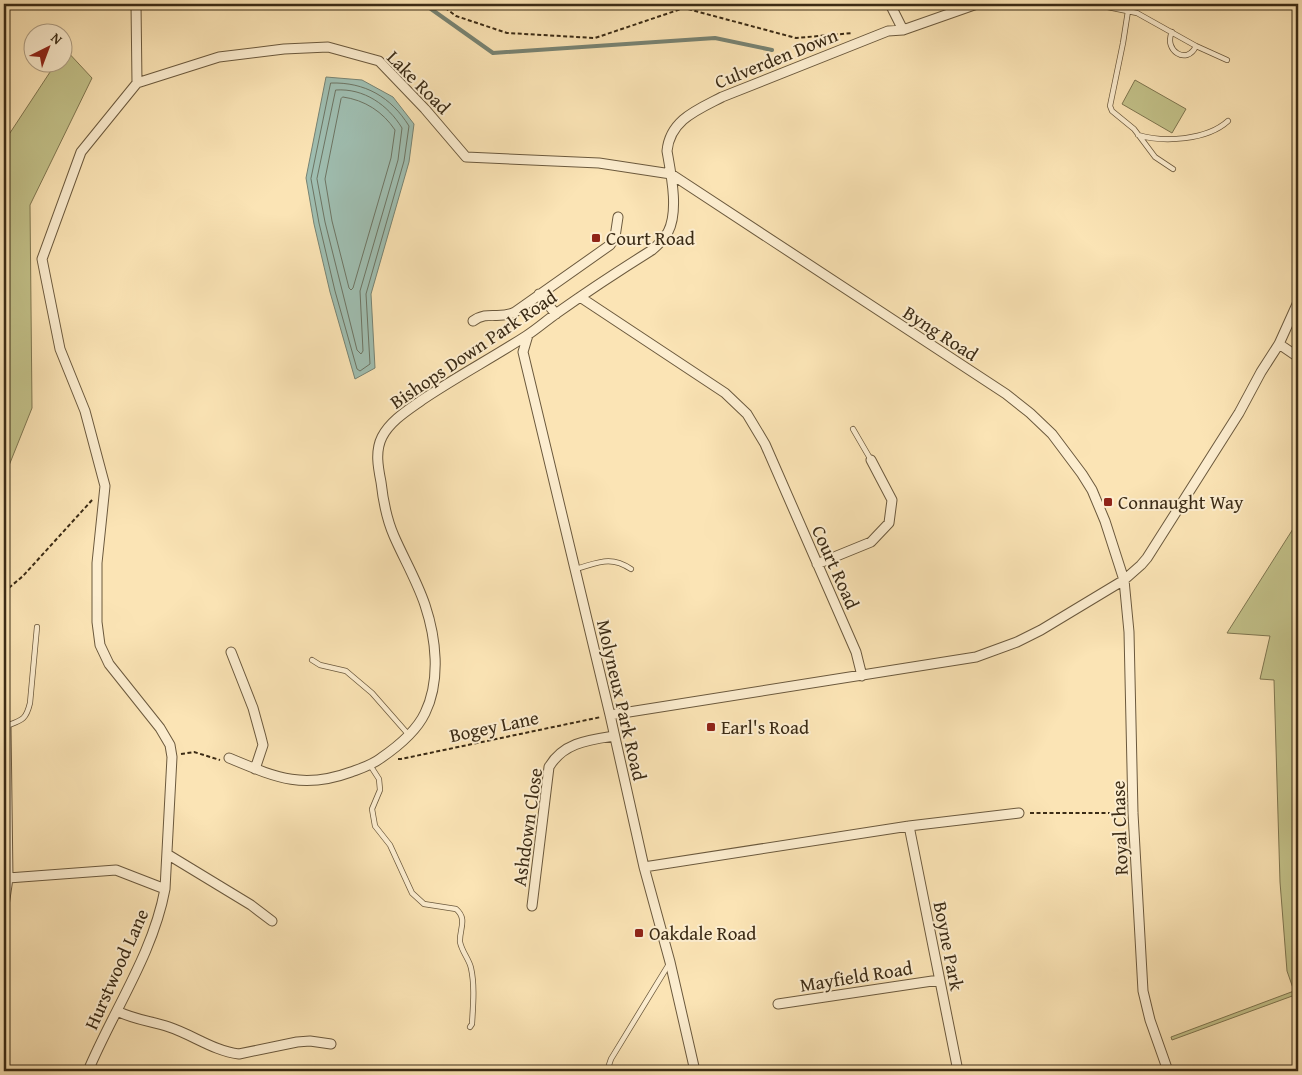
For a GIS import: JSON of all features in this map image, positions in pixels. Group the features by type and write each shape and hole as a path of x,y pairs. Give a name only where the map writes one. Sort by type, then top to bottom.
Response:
{"street":[{"path":"136,4 136,83 81,152 42,259 60,349 85,410 105,486 98,563 97,622 100,645 113,670 160,728 170,745 172,757"},
{"path":"890,4 903,30"},
{"name":"Culverden Down","path":"674,213 667,151 671,133 681,121 700,108 722,97 888,30 903,30 977,4"},
{"name":"Lake Road","path":"136,83 219,57 284,49 328,47 379,61 425,109 466,157 599,163 671,174"},
{"name":"Byng Road","path":"671,174 1006,394 1030,413 1052,434 1092,490 1105,521 1124,580"},
{"name":"Bishops Down Park Road","path":"229,758 293,780 312,782 336,777 370,765 383,756 408,734 425,714 432,696 435,665 434,642 425,605 393,534 382,494 377,451 381,438 388,428 413,406 449,382 528,335 580,297 652,250 668,232 674,213"},
{"path":"473,321 486,314 506,316 610,245 615,237 618,217"},
{"path":"539,294 556,314"},
{"name":"Court Road","path":"580,297 725,393 747,414 765,444 856,652 862,676"},
{"path":"610,715 976,657 1017,642 1041,630 1124,580 1147,558 1239,413 1261,372 1279,344 1298,302"},
{"name":"Molyneux Park Road","path":"528,335 523,352 610,715 644,867 670,962 695,1071"},
{"path":"1279,344 1298,357"},
{"path":"817,564 871,542 889,523 892,500 870,460"},
{"name":"Royal Chase","path":"1124,580 1129,632 1133,813 1143,991 1150,1020 1168,1071"},
{"path":"231,652 262,737 263,746 255,768"},
{"path":"4,906 8,878 6,726"},
{"name":"Ashdown Close","path":"532,906 549,767 554,759 578,742 614,736"},
{"name":"Hurstwood Lane","path":"88,1071 150,941 162,904 165,889 172,757"},
{"path":"644,867 909,826 1019,813"},
{"name":"Boyne Park","path":"909,826 958,1071"},
{"path":"167,854 251,905 272,921"},
{"path":"8,878 116,870 165,889"},
{"name":"Mayfield Road","path":"778,1004 939,980"},
{"path":"117,1011 132,1018 169,1027 228,1052 239,1054 310,1041 331,1044"}],"lane":[{"path":"1093,4 1137,12 1196,46 1227,60"},
{"path":"1128,11 1110,106 1112,111 1134,129 1155,158 1173,169"},
{"path":"1172,32 1170,42 1172,49 1178,54 1187,55 1194,51 1196,46"},
{"path":"1138,135 1152,140 1198,136 1220,129 1228,121"},
{"path":"853,429 870,460"},
{"path":"575,569 610,560 622,563 631,569"},
{"path":"6,726 23,720 27,714 38,627"},
{"path":"312,660 320,665 346,671 372,693 408,734"},
{"path":"370,765 380,784 380,790 372,809 374,826 390,845 412,893 424,904 450,907 460,912 463,924 460,942 469,962 472,981 472,1024 470,1027"},
{"path":"607,1071 611,1059 670,962"}],"path":[{"path":"440,4 456,16 507,34 595,38 684,8 796,38 860,33"},
{"path":"4,592 23,576 105,486"},
{"name":"Bogey Lane","path":"383,756 402,759 610,715"},
{"path":"172,757 194,752 226,762 229,758"},
{"path":"1019,813 1133,813"}],"shaded area":[{"path":"72,57 92,78 30,205 32,408 4,478 4,142 50,72 72,72"},
{"path":"1135,80 1186,109 1172,133 1122,104"},
{"path":"1298,521 1298,1002 1295,995 1172,1040 1171,1037 1294,991 1287,971 1280,882 1274,680 1260,679 1270,636 1227,633"}],"water":[{"path":"326,77 362,80 393,97 414,124 409,162 371,294 375,368 355,379 330,292 314,224 306,178"}],"waterway":[{"path":"424,4 493,53 715,38 772,50"}],"place":[{"name":"Court Road","path":"596,238"},
{"name":"Connaught Way","path":"1108,502"},
{"name":"Earl's Road","path":"711,727"},
{"name":"Oakdale Road","path":"639,933"}]}
